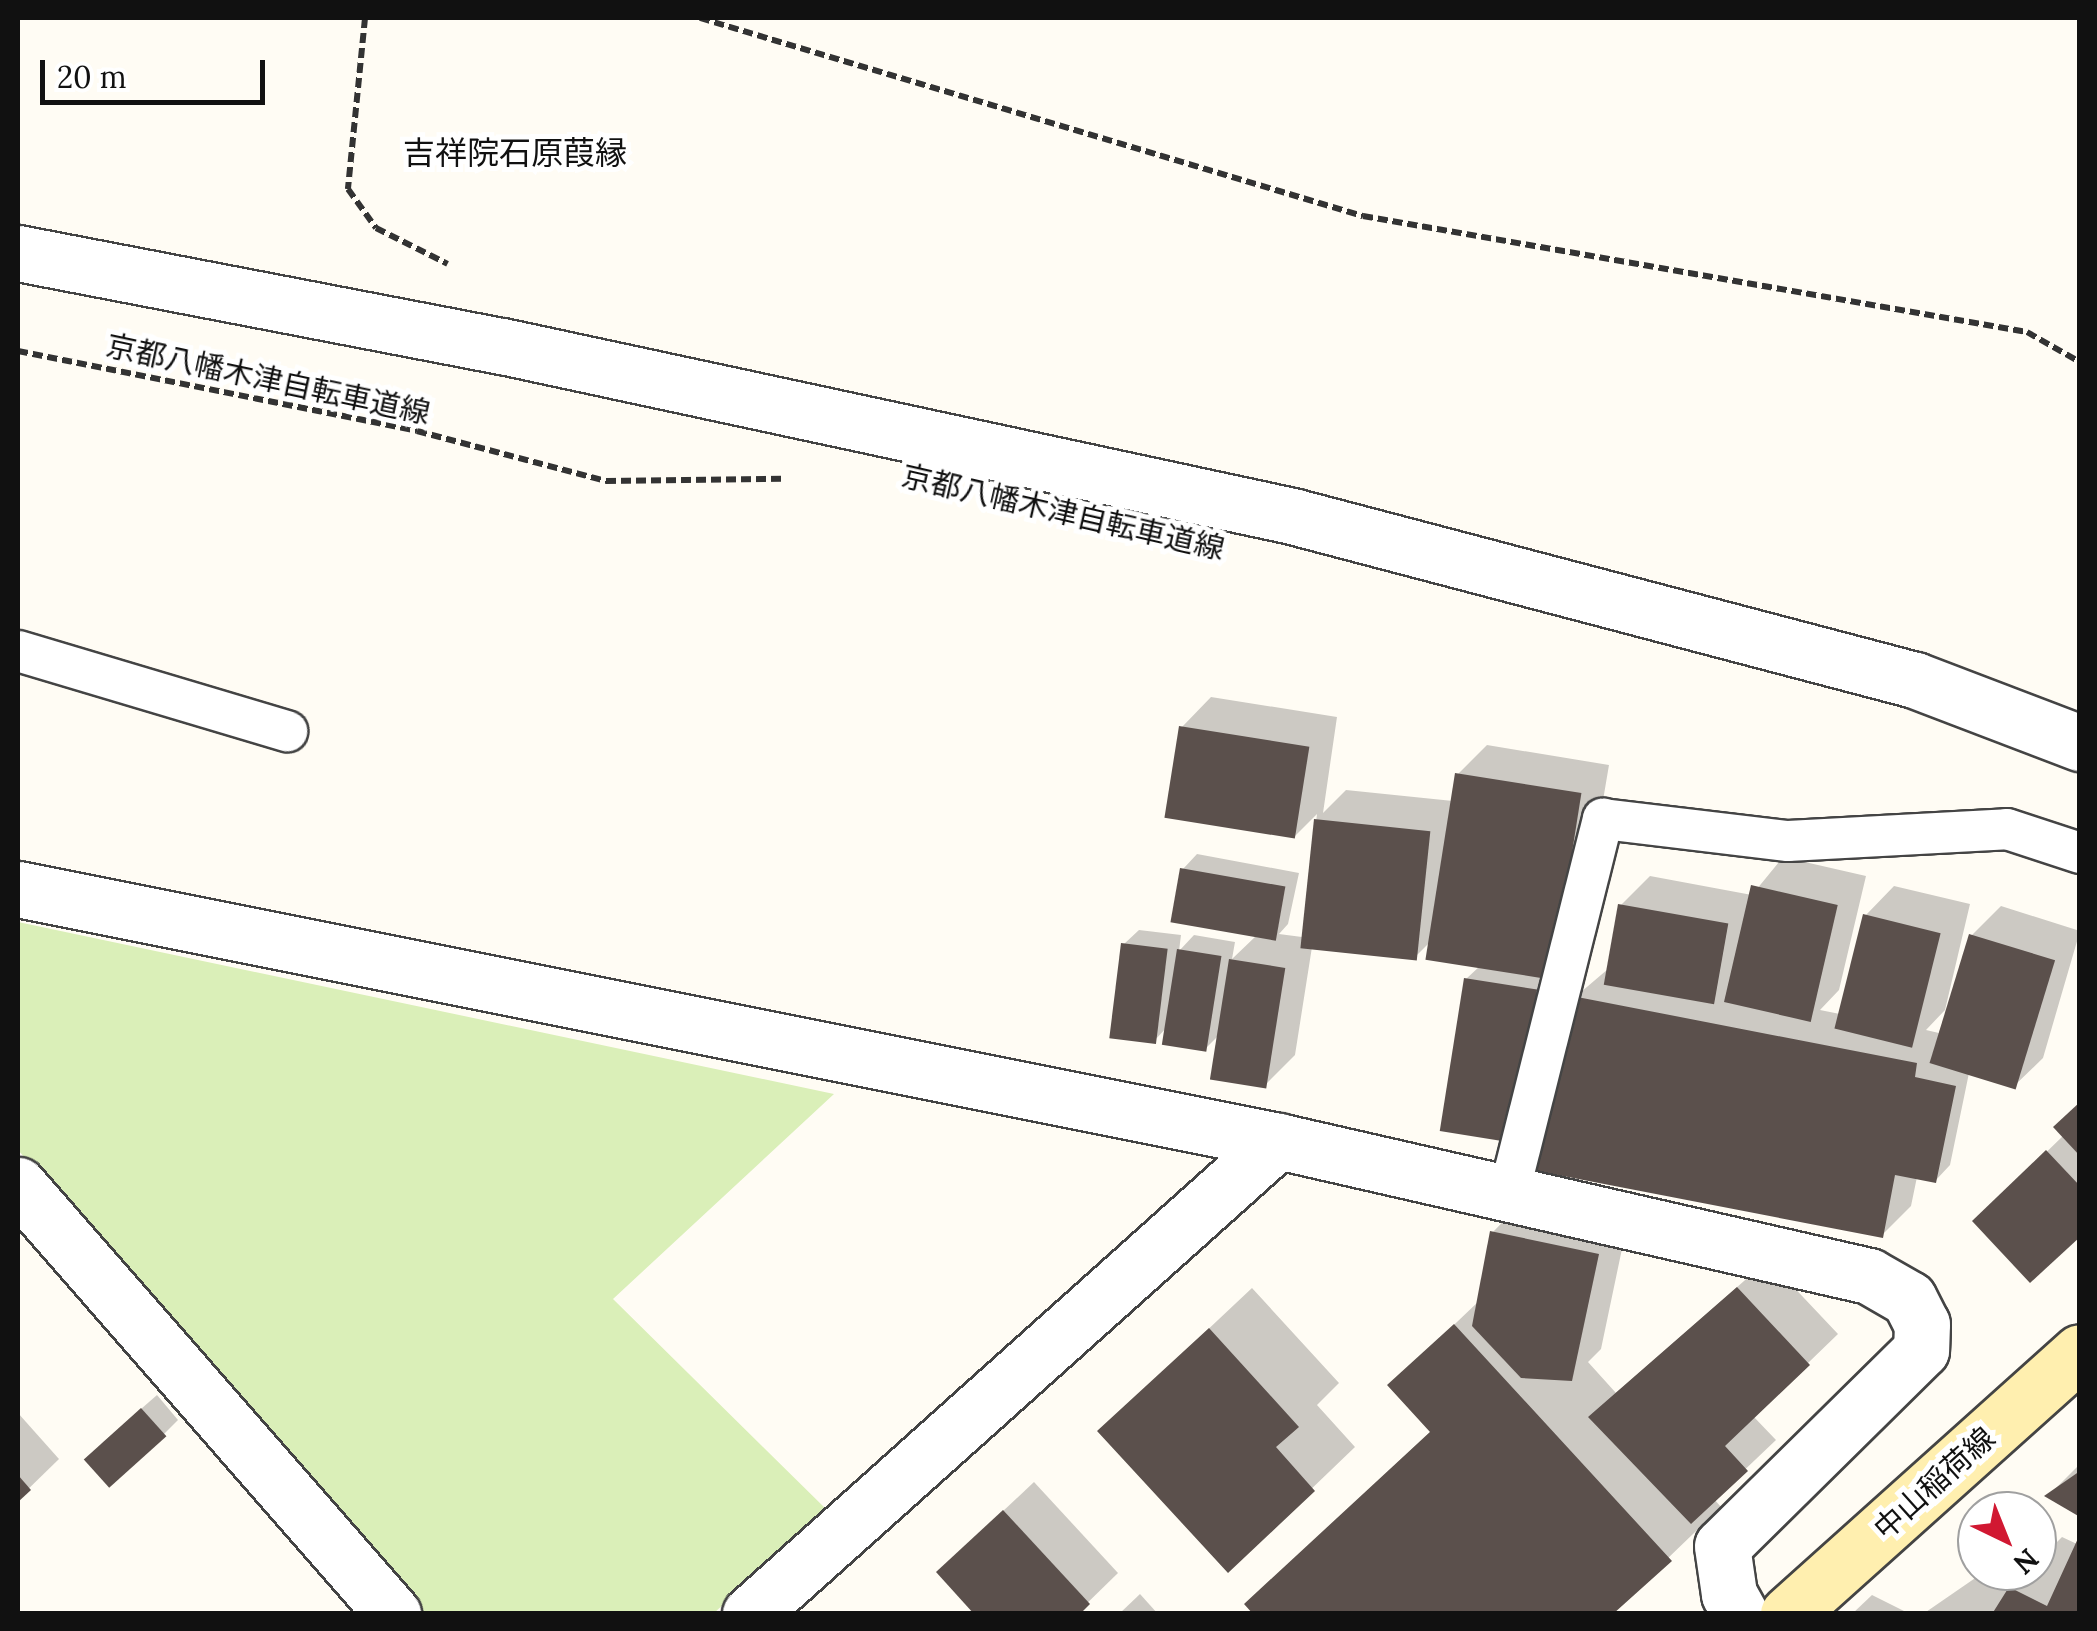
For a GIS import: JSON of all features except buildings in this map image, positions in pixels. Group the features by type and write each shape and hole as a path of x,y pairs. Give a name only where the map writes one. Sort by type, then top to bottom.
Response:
{"main road":[{"name":"中山稲荷線","path":"1788,1614 2080,1352"}],"street":[{"path":"18,253 502,346 1292,516 1915,680 2080,742"},
{"path":"18,889 1278,1141 1869,1276 1908,1299 1922,1324 1921,1350 1722,1546 1730,1594 1740,1614"},
{"path":"750,1614 1278,1141"},
{"path":"18,1185 393,1614"}],"lane":[{"path":"18,651 287,730"},
{"path":"1509,1193 1603,819 1788,841 2007,829 2080,853"}],"path":[{"path":"365,18 348,188 376,228 456,268"},
{"path":"700,18 1363,216 2027,332 2080,362"},
{"name":"京都八幡木津自転車道線","path":"18,351 416,431 606,481 793,479"}],"green space":[{"path":"18,922 834,1094 613,1299 827,1510 714,1613 424,1613 18,1150"}],"district":[{"name":"吉祥院石原葭縁","path":"515,153"}]}
